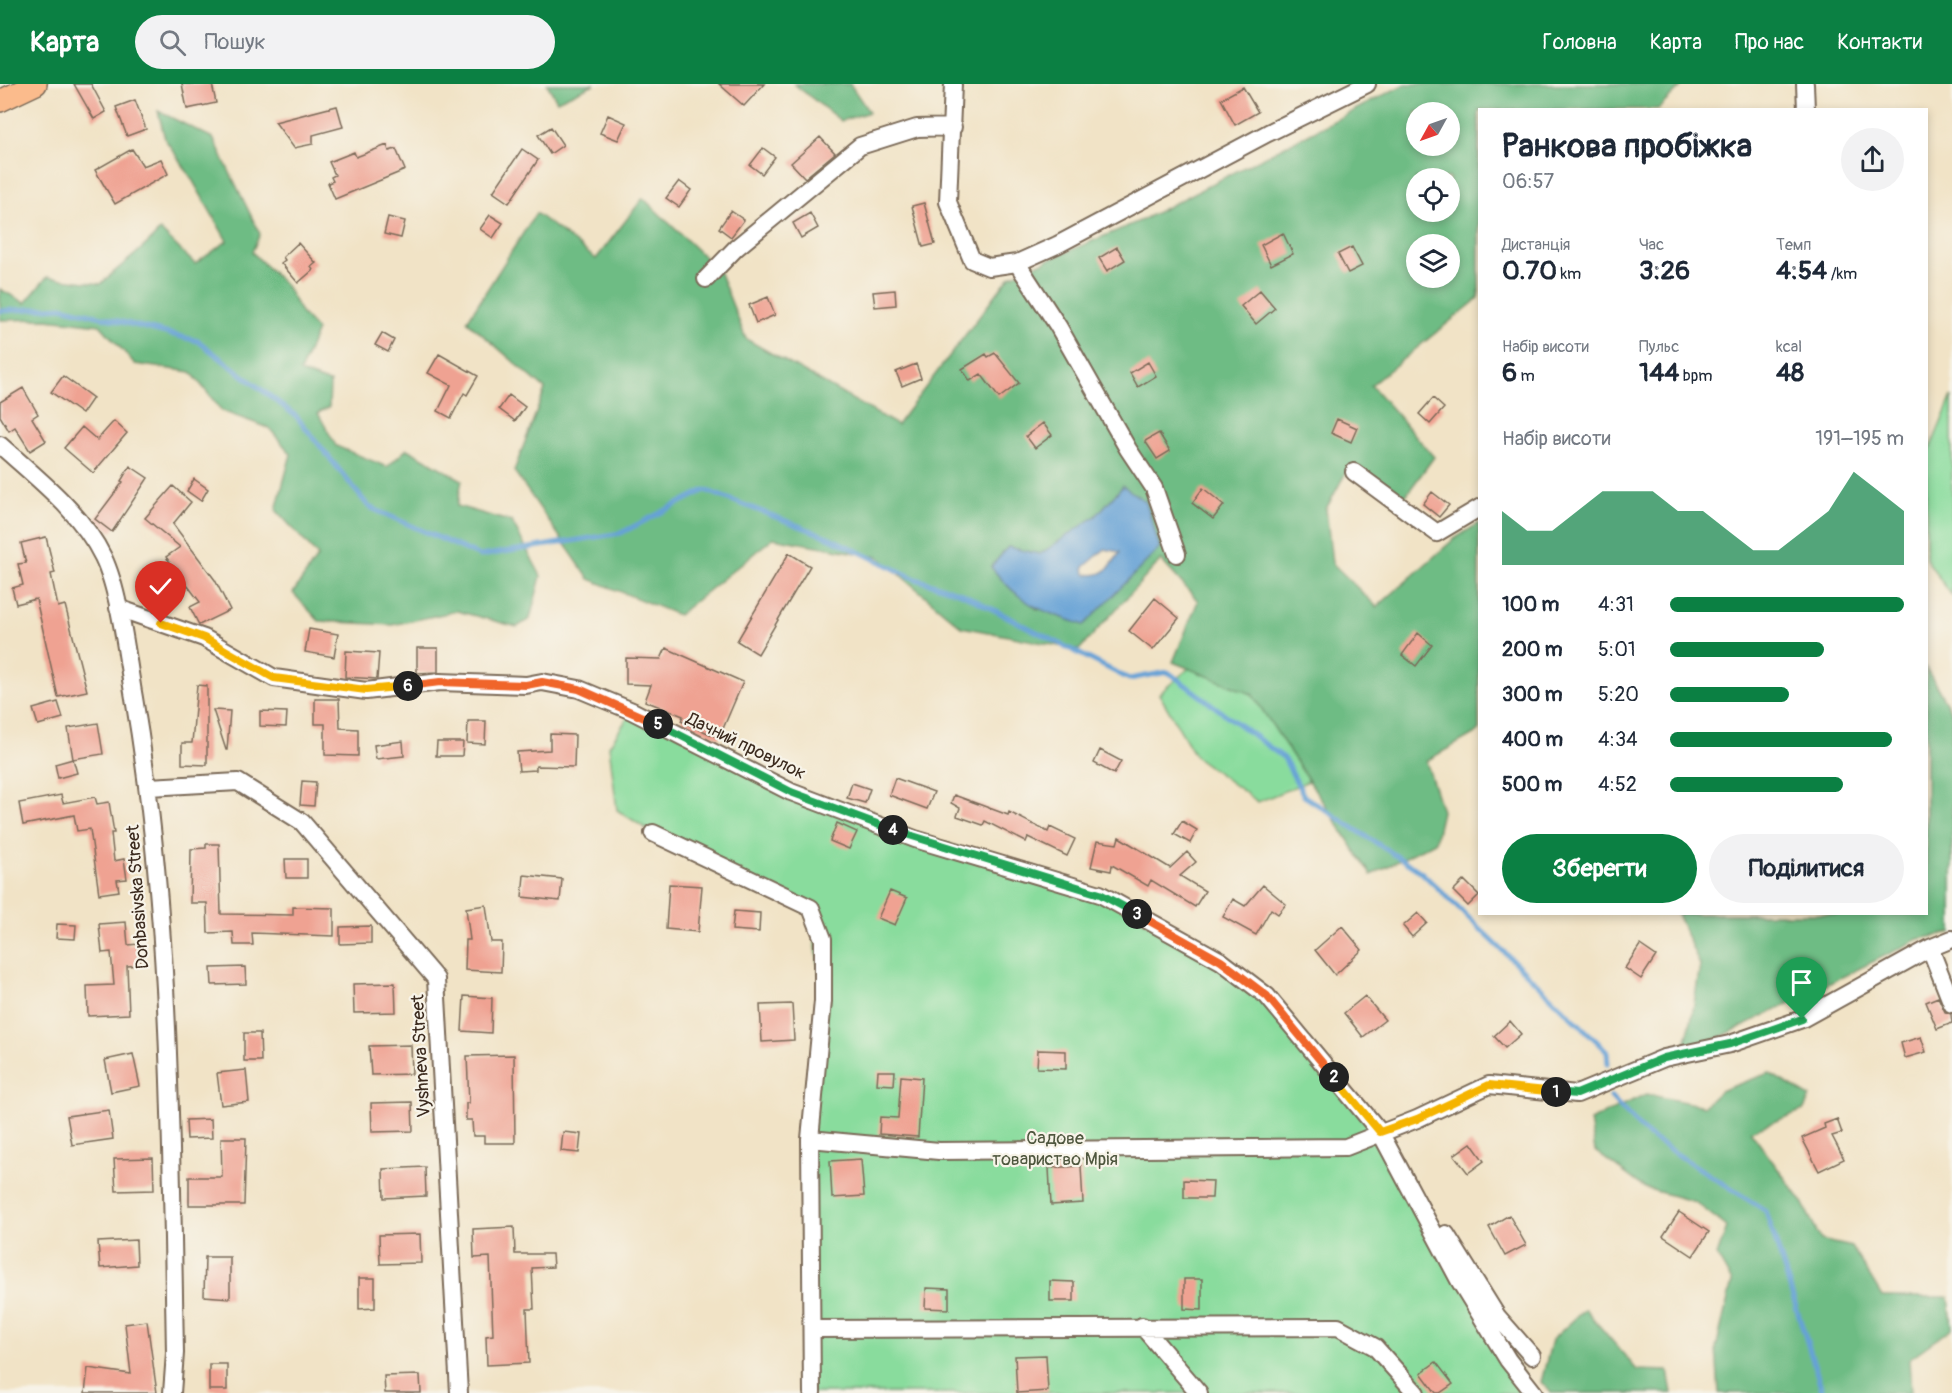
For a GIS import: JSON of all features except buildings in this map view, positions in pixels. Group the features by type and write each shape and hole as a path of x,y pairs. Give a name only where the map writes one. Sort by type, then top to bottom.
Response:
{"main road":[{"path":"0,101 36,84"}],"street":[{"path":"953,84 953,127 949,144 948,202 972,260 989,267 1017,263 1057,245 1268,133 1367,84"},
{"path":"1805,84 1806,108"},
{"path":"705,279 736,248 860,146 917,128 953,127"},
{"path":"1017,263 1058,326 1128,449 1154,488 1177,554"},
{"name":"Donbasivska Street","path":"0,445 65,503 104,557 118,608 149,786 170,1069 175,1353 172,1393"},
{"path":"1353,472 1437,533 1478,509"},
{"name":"Дачний провулок","path":"118,608 204,638 274,678 366,690 440,682 526,685 542,682 579,689 632,711 791,792 915,839 1100,894 1221,961 1267,996 1380,1132"},
{"name":"Vyshneva Street","path":"149,786 238,782 302,822 436,979 459,1393"},
{"path":"653,833 811,908 823,939 823,1001 810,1139 812,1393"},
{"path":"810,1139 939,1151 1346,1147 1417,1119 1489,1085 1577,1094 1664,1058 1730,1044 1802,1019 1930,948 1952,939"},
{"path":"1930,948 1952,1004"},
{"path":"1380,1132 1497,1316 1532,1356"},
{"path":"1380,1132 1459,1280 1508,1360 1534,1393"},
{"path":"1142,1326 1199,1393"},
{"path":"813,1329 1338,1327 1375,1347 1416,1393"}],"green space":[{"path":"547,84 594,84 557,101"},
{"path":"794,84 850,84 869,112 841,121"},
{"path":"1405,84 1684,84 1659,108 1478,108 1478,299 1371,385 1434,457 1404,498 1394,488 1350,465 1326,509 1332,563 1377,607 1454,539 1478,524 1478,732 1426,761 1442,811 1435,842 1371,875 1252,694 1173,662 1198,601 1161,560 1079,650 962,627 879,557 773,538 678,615 589,579 514,471 545,389 467,321 536,213 596,259 643,198 719,271 746,339 897,425 1010,276 1142,220","holes":["1123,486 1160,548 1038,610 991,567 1008,547 1040,555 1096,516"]},
{"path":"158,111 213,138 260,234 252,252 286,286 302,314 317,330 300,372 330,383 329,407 318,413 336,446 387,467 407,449 462,480 457,506 512,522 541,576 530,619 517,627 457,611 392,625 319,621 293,593 318,556 276,510 291,454 269,428 222,411 191,372 135,364 100,325 47,319 0,320 0,289 25,303 47,277 101,284 160,230 195,264 227,241 190,176 165,139"},
{"path":"1952,396 1952,596 1928,562 1928,454"},
{"path":"1189,668 1252,694 1309,781 1258,802 1196,757 1159,694"},
{"path":"1928,671 1952,713 1952,933 1919,939 1682,1056 1692,1017 1700,965 1677,915 1928,915"},
{"name":"Садове товариство Мрія","path":"632,711 791,792 1100,894 1267,996 1380,1132 1534,1393 812,1393 810,1139 823,1001 811,908 653,833 617,810 609,746"},
{"path":"1769,1073 1810,1097 1804,1110 1750,1131 1801,1200 1821,1240 1852,1247 1882,1297 1949,1297 1952,1328 1909,1359 1911,1393 1719,1393 1716,1348 1732,1282 1717,1256 1727,1227 1695,1202 1645,1188 1595,1151 1590,1121 1646,1094 1704,1106 1720,1091"},
{"path":"1585,1309 1637,1370 1668,1371 1672,1393 1551,1393 1541,1382 1552,1340"}],"water":[{"path":"1123,486 1146,502 1160,548 1084,625 1032,605 1012,590 991,567 1008,547 1040,554 1096,516","holes":["1105,549 1120,552 1102,573 1085,574 1084,567"]}],"waterway":[{"path":"0,311 62,307 198,341 296,416 369,507 480,556 621,533 705,490 828,537 916,579 961,593 1129,679 1168,672 1284,758 1304,796 1421,872 1607,1051 1608,1064"},
{"path":"1611,1097 1647,1135 1766,1211 1823,1393"}],"route":[{"path":"161,623 204,638 274,678 366,690 440,682 526,685 542,682 579,689 632,711 791,792 915,839 1100,894 1221,961 1267,996 1380,1132 1417,1119 1489,1085 1577,1094 1664,1058 1730,1044 1802,1019"}]}
